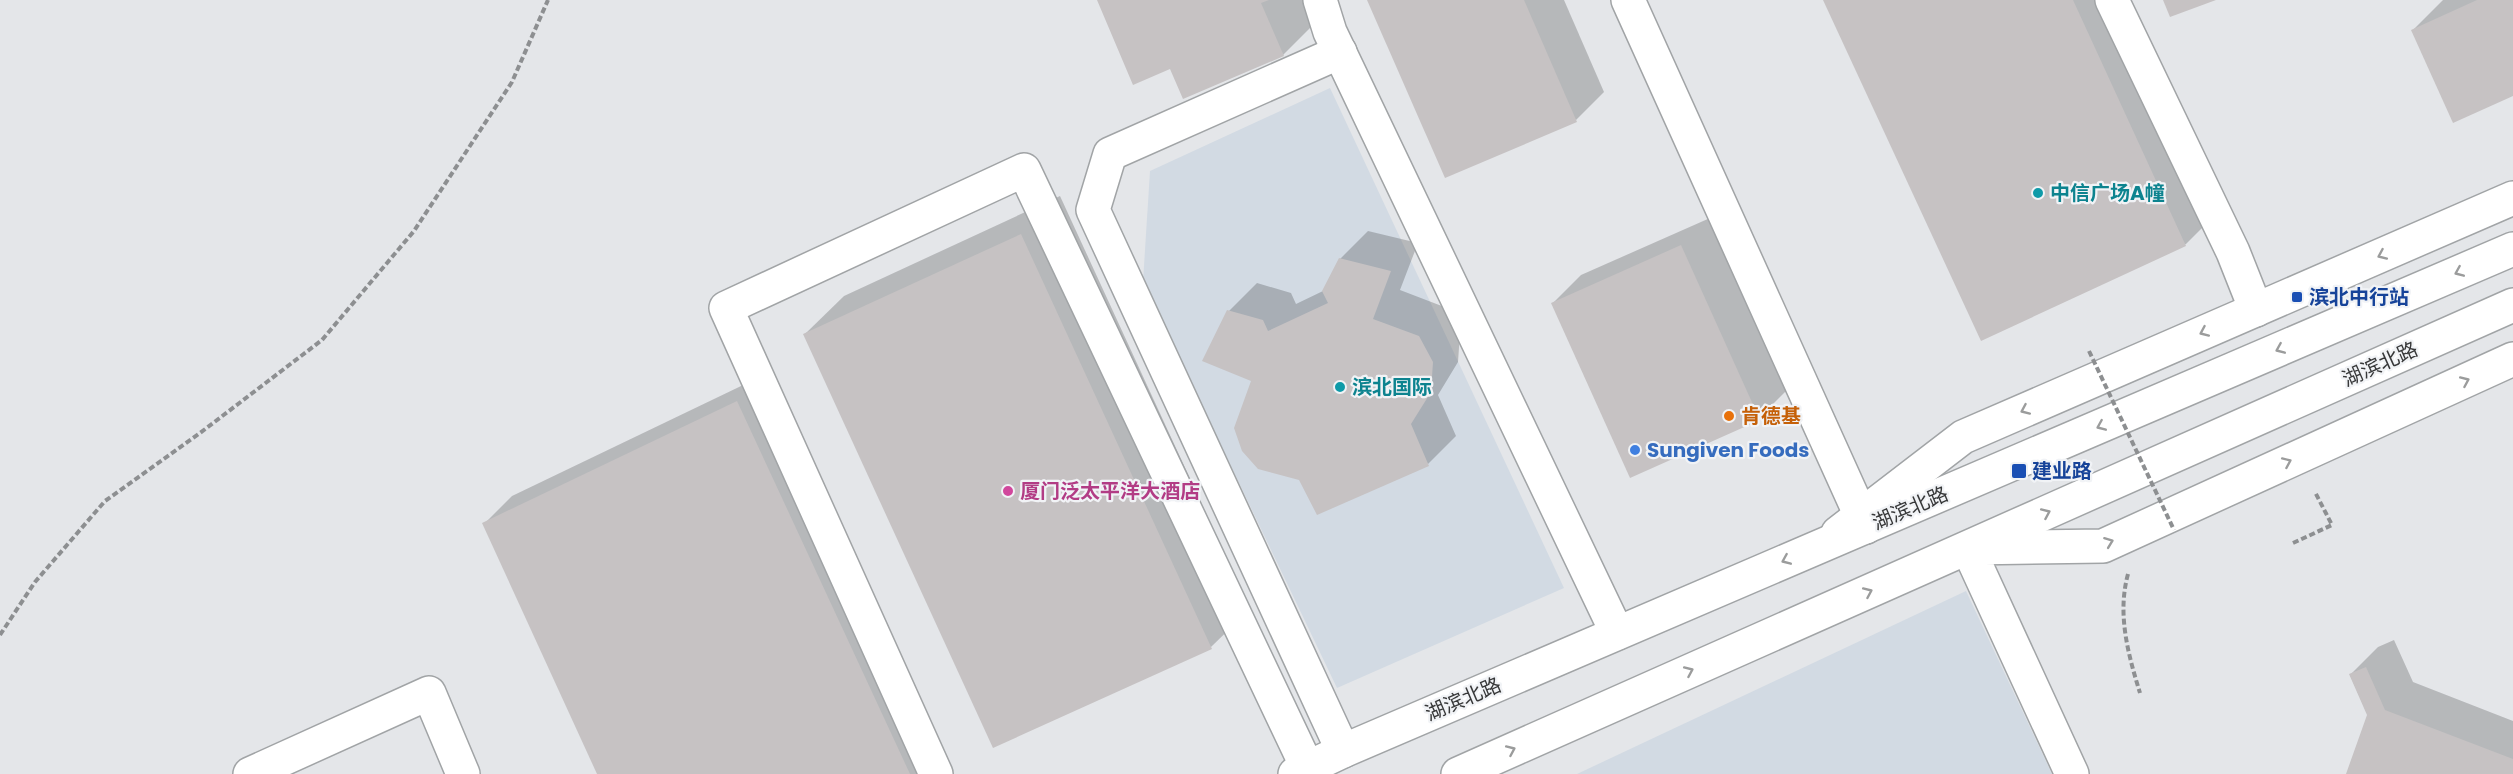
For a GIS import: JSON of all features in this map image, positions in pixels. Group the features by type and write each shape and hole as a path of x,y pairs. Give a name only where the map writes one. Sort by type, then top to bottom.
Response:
{"street":[{"path":"1320,0 1330,32 1617,633"},
{"path":"1628,0 1864,521 1963,437 2513,198"},
{"path":"2112,0 2232,252 2256,309"},
{"path":"1340,52 1110,154 1093,210 1343,751"},
{"path":"936,774 726,308 1024,170 1301,770"},
{"name":"湖滨北路","path":"1301,770 1822,545 1864,521 2513,249"},
{"name":"湖滨北路","path":"1458,774 2513,305"},
{"path":"2072,774 1968,548 2103,546 2513,359"},
{"path":"250,774 429,693 463,774"}],"path":[{"path":"0,635 35,582 105,501 200,433 322,340 414,231 512,82 548,0"},
{"path":"2090,351 2174,530 2165,535"},
{"path":"2294,543 2332,525 2315,492"},
{"path":"2128,572 2123,591 2123,625 2130,662 2140,693"}],"shaded area":[{"path":"1330,88 1564,588 1337,688 1143,282 1150,171"},
{"path":"1966,591 2052,774 1577,774"}],"building":[{"path":"1097,0 1269,0 1261,3 1284,56 1183,99 1170,69 1133,85"},
{"path":"1367,0 1524,0 1577,122 1445,178"},
{"path":"1823,0 2073,0 2186,246 1981,341"},
{"path":"2163,0 2216,0 2170,17"},
{"path":"2477,0 2513,0 2513,96 2453,123 2411,30"},
{"name":"厦门泛太平洋大酒店","path":"1021,234 1212,649 993,748 803,334"},
{"path":"1681,245 1760,420 1630,478 1551,303"},
{"name":"滨北国际","path":"1339,258 1391,271 1373,319 1419,336 1433,362 1431,392 1411,424 1429,466 1317,515 1299,480 1258,469 1242,451 1234,428 1251,381 1202,361 1227,310 1263,320 1268,331 1328,303 1322,291"},
{"path":"737,401 910,774 597,774 482,523"},
{"path":"2366,667 2385,710 2513,759 2513,774 2346,774 2367,715 2349,674"}],"place":[{"name":"中信广场A幢","path":"2038,193"},
{"name":"滨北中行站","path":"2297,297"},
{"name":"滨北国际","path":"1340,387"},
{"name":"肯德基","path":"1729,416"},
{"name":"Sungiven Foods","path":"1635,450"},
{"name":"建业路","path":"2019,471"},
{"name":"厦门泛太平洋大酒店","path":"1008,491"}]}
